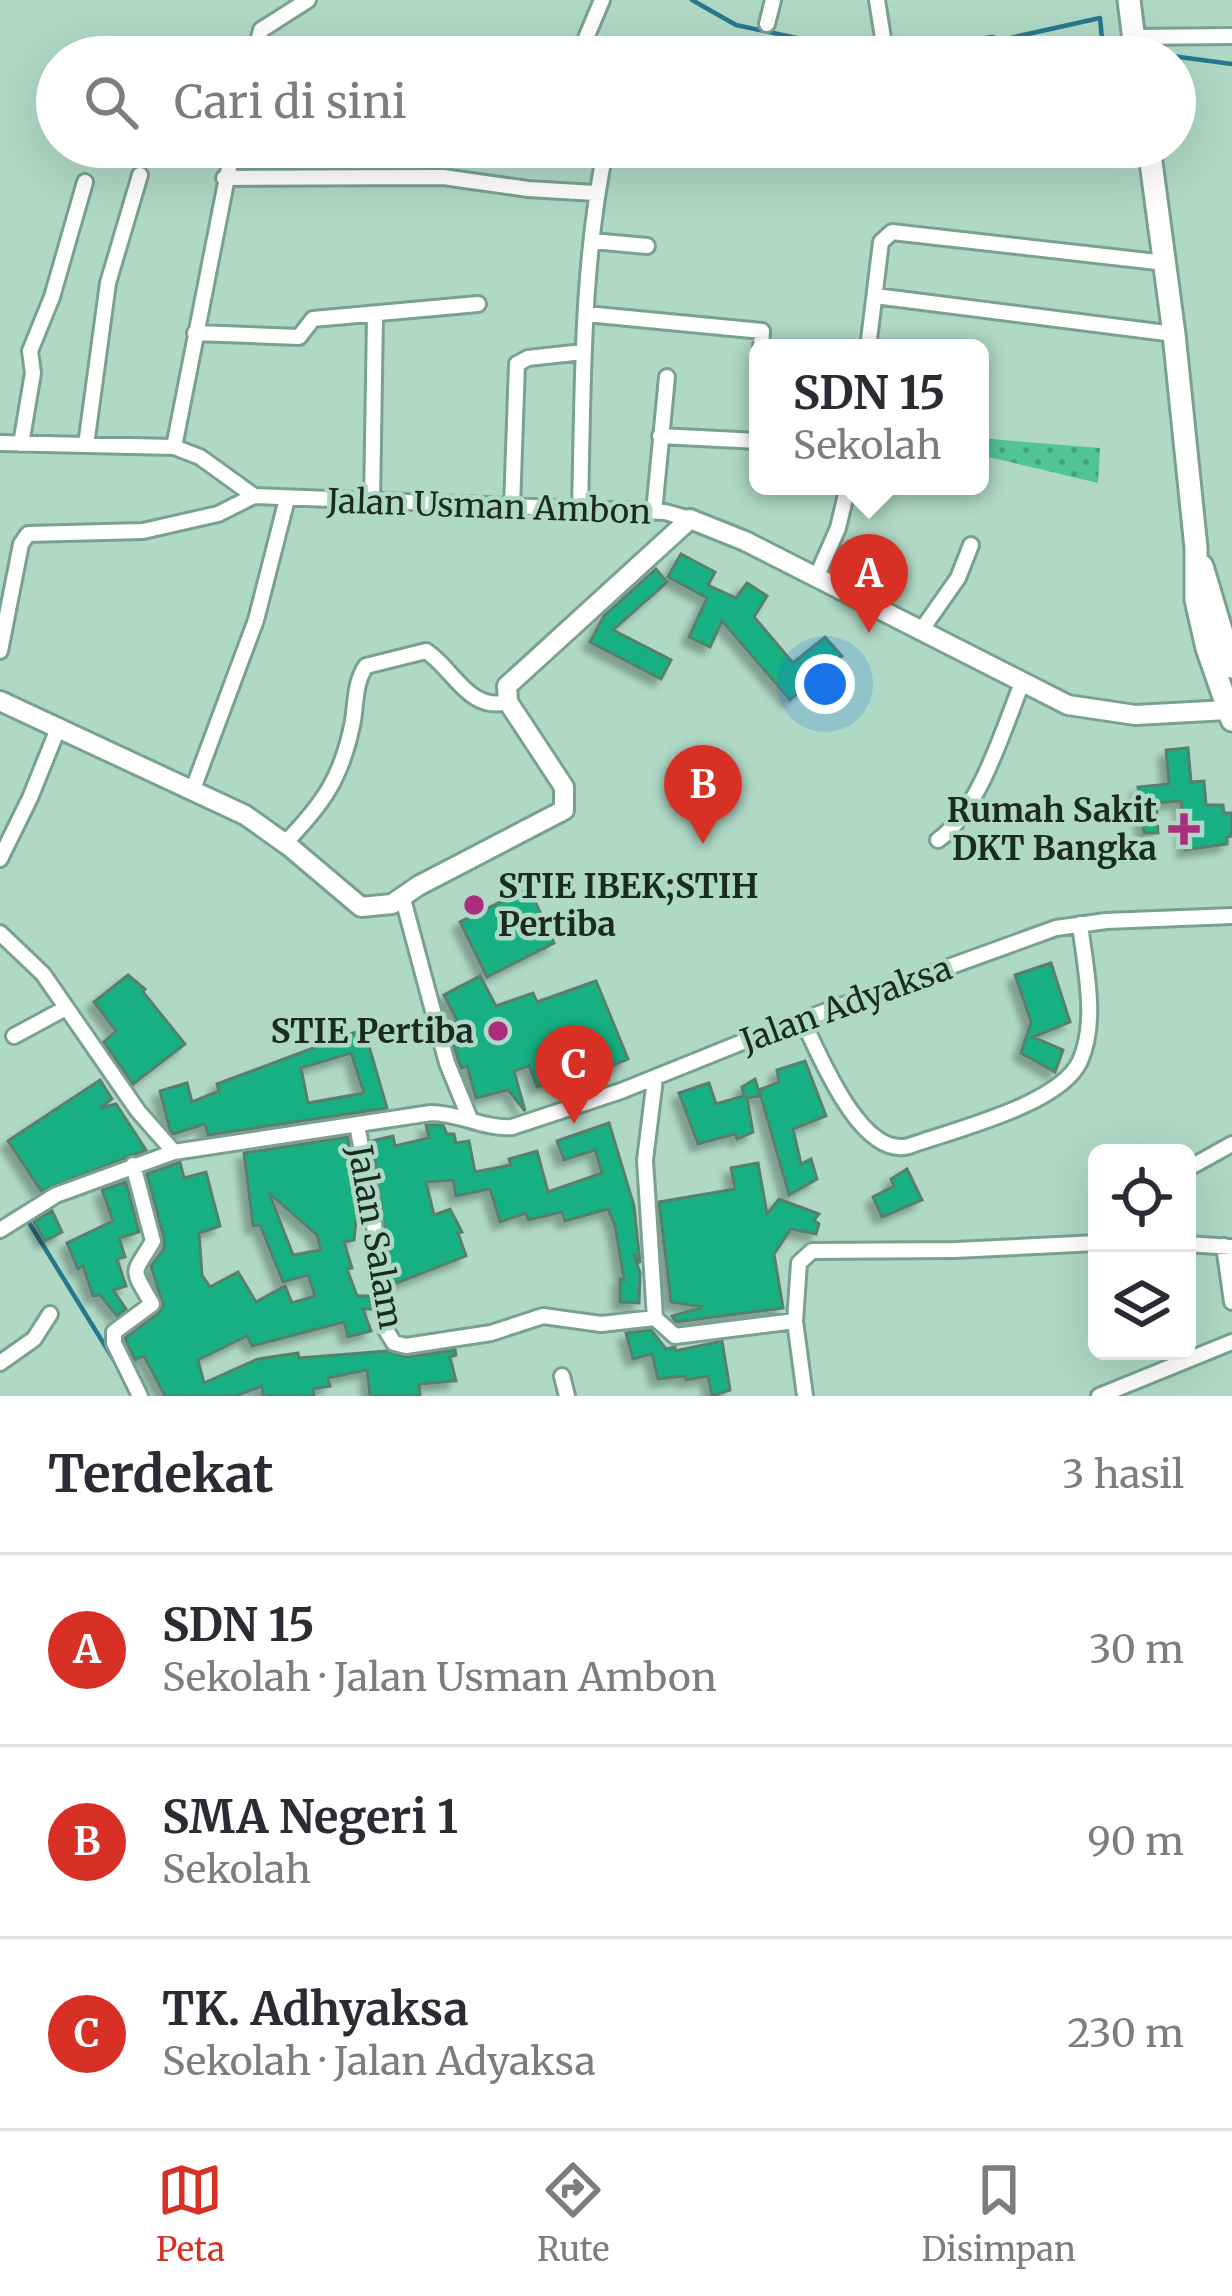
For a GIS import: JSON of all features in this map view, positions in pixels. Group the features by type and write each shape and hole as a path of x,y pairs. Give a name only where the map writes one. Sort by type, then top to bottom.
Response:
{"main road":[{"path":"1129,0 1134,36"},
{"path":"1152,168 1196,548 1196,600 1230,715"},
{"path":"1196,548 1232,667"}],"street":[{"path":"259,36 261,30 308,0"},
{"path":"587,36 602,0"},
{"path":"767,24 773,0"},
{"path":"877,0 883,36"},
{"path":"1196,39 1232,35"},
{"path":"174,447 227,168"},
{"path":"580,510 583,352 601,168"},
{"path":"86,445 108,283 140,175"},
{"path":"224,178 443,177 595,193"},
{"path":"21,444 33,373 30,351 52,297 85,182"},
{"path":"869,339 881,242 897,231 1166,263"},
{"path":"592,241 647,246"},
{"path":"875,296 1174,334"},
{"path":"195,334 299,337 314,319 478,304"},
{"path":"586,314 762,332 762,339"},
{"path":"372,502 375,316"},
{"path":"512,507 517,364 528,358 583,352"},
{"path":"654,512 667,377"},
{"path":"660,436 749,441"},
{"path":"0,443 174,447 200,457 254,496 203,519 143,531 28,534 0,651"},
{"path":"816,578 838,528 846,495"},
{"name":"Jalan Usman Ambon","path":"254,496 654,512 690,519 746,541 1068,705 1106,713 1230,715"},
{"path":"193,789 256,620 287,500"},
{"name":"Jalan Usman Ambon","path":"508,702 506,691 513,678 690,519"},
{"path":"920,632 958,578 970,545"},
{"path":"0,701 245,815 361,907 398,902 418,886 564,810 564,787 508,702 490,704 473,697 426,651 366,666 358,682 338,777 321,805 285,843"},
{"path":"938,840 952,830 970,800 1022,683"},
{"path":"0,859 6,836 58,726"},
{"path":"398,902 447,1063 470,1119"},
{"name":"Jalan Adyaksa","path":"0,1230 56,1195 174,1152 431,1113 496,1128 512,1126 655,1079 1025,937 1080,924 1232,916"},
{"path":"802,1021 859,1123 885,1146 909,1146 1039,1098 1076,1069 1082,1057 1089,999 1080,924"},
{"path":"0,933 26,954 146,1121 174,1152"},
{"path":"14,1036 66,1008"},
{"path":"655,1079 645,1160 655,1318 675,1336 795,1321"},
{"name":"Jalan Salam","path":"357,1125 371,1198 386,1330 394,1343 406,1346 490,1334 517,1322 555,1315 602,1324 655,1318"},
{"path":"1196,1164 1232,1144"},
{"path":"133,1165 153,1240 135,1267 136,1276 152,1304 114,1332 114,1343 140,1396"},
{"path":"805,1396 795,1321 799,1263 812,1251 1088,1243"},
{"path":"1196,1244 1228,1246 1232,1302"},
{"path":"0,1363 34,1339 50,1314"},
{"path":"1099,1396 1232,1342"},
{"path":"562,1376 567,1396"}],"green space":[{"path":"989,442 1100,448 1098,483 989,457"}],"building":[{"path":"681,554 715,572 708,585 736,598 747,583 767,596 754,617 793,663 825,637 842,656 790,700 722,621 710,647 689,637 707,598 668,577"},
{"path":"656,569 667,582 613,630 671,660 661,679 590,642 604,616"},
{"path":"1188,748 1191,782 1204,781 1206,805 1223,805 1224,813 1232,813 1232,836 1227,837 1227,844 1185,850 1181,801 1156,803 1158,833 1144,833 1138,787 1169,784 1166,750"},
{"path":"529,888 554,943 487,977 460,922"},
{"path":"1051,963 1070,1022 1033,1037 1063,1050 1055,1072 1021,1053 1031,1022 1015,975"},
{"path":"128,975 145,989 185,1044 133,1084 104,1042 116,1031 94,1002"},
{"path":"480,976 496,1006 533,993 537,1002 596,981 628,1059 575,1082 569,1075 537,1087 529,1066 514,1071 525,1111 508,1090 476,1098 467,1066 461,1068 458,1059 448,1024 457,1021 444,995"},
{"path":"364,1029 387,1108 208,1135 205,1124 173,1134 160,1091 187,1083 192,1102 219,1091 217,1084","holes":["351,1053 364,1093 308,1103 301,1068"]},
{"path":"805,1061 826,1116 793,1129 801,1164 811,1159 817,1179 789,1195 759,1090 779,1082 777,1070"},
{"path":"755,1079 760,1096 747,1098 753,1132 698,1144 679,1093 709,1083 716,1104 744,1096 742,1087"},
{"path":"100,1080 112,1099 100,1108 116,1104 146,1150 41,1191 8,1141"},
{"path":"609,1123 634,1206 639,1303 620,1302 620,1279 624,1280 608,1209 565,1221 562,1212 528,1220 526,1213 500,1222 490,1189 456,1196 453,1180 426,1182 434,1215 450,1209 462,1232 458,1233 466,1256 392,1285 372,1141 393,1136 395,1146 429,1138 426,1125 443,1125 447,1134 454,1134 456,1143 469,1141 475,1172 511,1165 509,1159 537,1151 548,1192 602,1173 595,1150 564,1160 557,1141"},
{"path":"348,1137 355,1210 361,1208 362,1219 356,1220 354,1240 344,1242 352,1268 347,1269 357,1296 371,1296 372,1309 363,1309 371,1331 348,1337 344,1322 252,1346 247,1336 198,1360 204,1383 258,1359 298,1353 299,1358 387,1351 407,1357 455,1350 456,1355 450,1357 456,1381 419,1384 420,1396 370,1396 367,1370 328,1378 330,1386 313,1389 314,1396 263,1396 262,1386 235,1396 165,1396 144,1356 135,1360 125,1338 163,1305 151,1266 164,1249 164,1239 147,1174 180,1162 184,1178 206,1172 220,1226 199,1233 202,1275 210,1287 238,1272 256,1302 285,1286 292,1303 315,1296 308,1275 283,1282 260,1225 253,1226 244,1153","holes":["269,1193 317,1235 321,1250 293,1255"]},
{"path":"758,1163 767,1214 779,1199 819,1214 814,1220 819,1224 816,1234 791,1229 774,1254 783,1308 676,1322 672,1316 703,1307 671,1302 659,1202 735,1189 731,1168"},
{"path":"907,1169 922,1200 882,1217 873,1197 894,1186 891,1179"},
{"path":"126,1182 139,1232 119,1238 125,1257 117,1259 126,1286 113,1290 126,1309 117,1316 100,1295 93,1296 83,1266 78,1269 67,1243 113,1221 102,1190"},
{"path":"52,1211 62,1232 45,1241 34,1222"},
{"path":"651,1330 666,1349 675,1347 675,1351 722,1341 730,1390 712,1396 708,1376 658,1379 652,1354 633,1359 626,1333"}],"waterway":[{"path":"692,0 736,25 787,36"},
{"path":"1019,36 1100,18 1102,36"},
{"path":"1196,59 1232,64"},
{"path":"25,1216 120,1370"}],"place":[{"name":"SDN 15","path":"869,633"},
{"name":"Rumah Sakit DKT Bangka","path":"1184,829"},
{"name":"SMA Negeri 1","path":"703,844"},
{"name":"STIE IBEK;STIH Pertiba","path":"474,905"},
{"name":"STIE Pertiba","path":"498,1031"},
{"name":"TK. Adhyaksa","path":"574,1124"}]}
